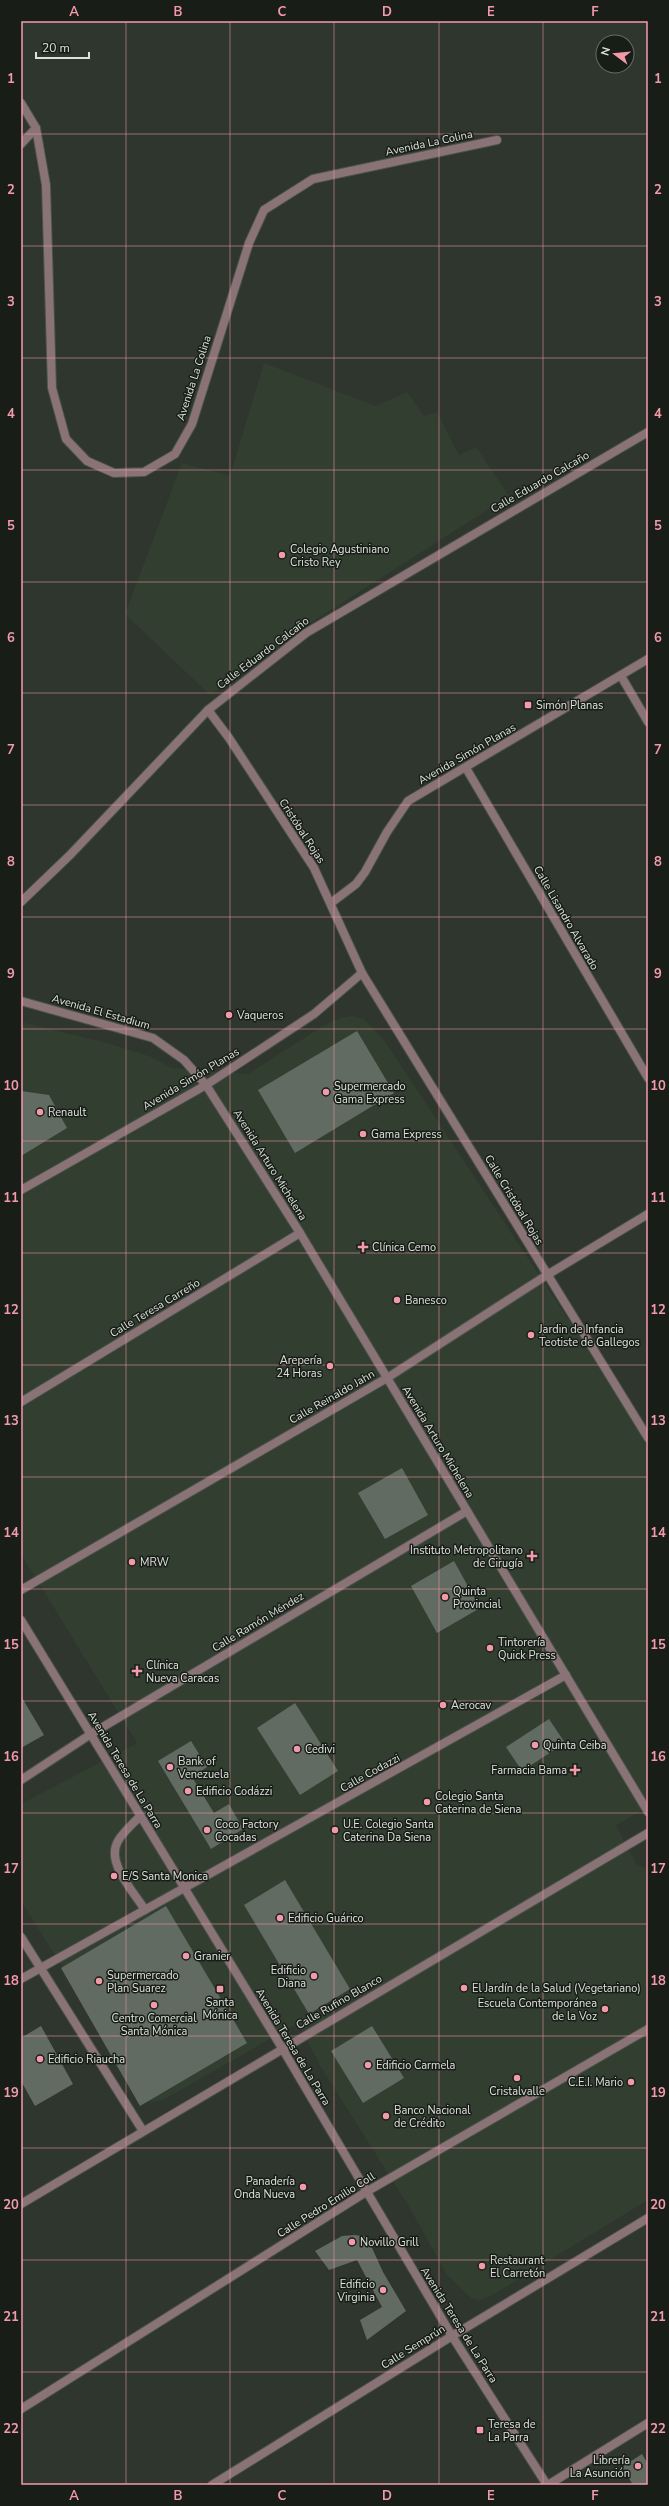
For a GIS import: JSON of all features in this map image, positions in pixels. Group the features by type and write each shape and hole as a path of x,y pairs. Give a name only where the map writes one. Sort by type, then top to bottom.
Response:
{"street":[{"name":"Avenida La Colina","path":"21,103 36,128 46,185 52,388 66,439 87,461 114,473 144,472 175,454 192,424 250,243 264,210 313,179 497,140"},
{"path":"21,144 36,128"},
{"name":"Calle Eduardo Calcaño","path":"21,902 70,855 208,710 306,633 648,432"},
{"name":"Avenida Simón Planas","path":"331,903 356,884 365,872 387,832 408,802 648,659"},
{"path":"621,676 648,722"},
{"name":"Cristóbal Rojas","path":"208,710 229,738 314,868 362,972"},
{"name":"Calle Lisandro Alvarado","path":"466,768 648,1078"},
{"name":"Avenida Simón Planas","path":"21,1190 206,1085 314,1014 362,972"},
{"name":"Calle Cristóbal Rojas","path":"362,972 648,1438"},
{"name":"Avenida El Estadium","path":"21,1001 153,1038 184,1060 206,1085"},
{"name":"Avenida Arturo Michelena","path":"206,1085 300,1234 388,1378 648,1812"},
{"name":"Calle Reinaldo Jahn","path":"21,1590 388,1378 547,1275 648,1214"},
{"name":"Calle Teresa Carreño","path":"21,1402 300,1234"},
{"name":"Calle Ramón Méndez","path":"21,1780 90,1734 467,1511"},
{"name":"Avenida Teresa de La Parra","path":"21,1620 282,2048 452,2336 548,2485"},
{"name":"Calle Codazzi","path":"40,1968 185,1889 566,1675"},
{"path":"140,1816 118,1842 115,1859 127,1885 145,1910"},
{"name":"Calle Rufino Blanco","path":"21,2204 282,2048 648,1833"},
{"path":"21,1937 143,2131"},
{"path":"21,1979 40,1968"},
{"name":"Calle Pedro Emilio Coll","path":"21,2410 366,2192 648,2029"},
{"name":"Calle Semprún","path":"212,2485 452,2336 648,2218"},
{"path":"548,2485 648,2423"}],"shaded area":[{"name":"Colegio Agustiniano Cristo Rey","path":"264,363 376,406 407,392 424,416 437,412 459,455 476,447 509,496 304,627 210,695 125,614 182,463 230,476"},
{"path":"352,1016 364,1019 384,1040 582,1340 648,1443 648,1807 616,1825 636,1864 648,1869 648,2200 491,2296 480,2300 471,2298 447,2275 411,2210 322,2069 298,2023 163,2100 152,2102 145,2098 21,1901 21,1804 137,1743 21,1554 21,1022 107,1043 149,1056 172,1068 248,1074 323,1026 340,1018"}],"building":[{"name":"Supermercado Gama Express","path":"357,1031 394,1093 295,1153 258,1090"},
{"name":"Renault","path":"21,1091 49,1095 67,1128 21,1156"},
{"path":"402,1468 428,1515 385,1539 358,1493"},
{"name":"Quinta Provincial","path":"454,1561 480,1608 437,1633 411,1586"},
{"path":"21,1696 44,1735 21,1748"},
{"name":"Cedivi","path":"295,1703 338,1771 300,1795 257,1728"},
{"name":"Quinta Ceiba","path":"549,1719 565,1743 522,1771 506,1747"},
{"name":"Edificio Codázzi","path":"191,1741 207,1767 192,1777 214,1813 229,1804 243,1829 211,1849 158,1761"},
{"path":"285,1880 350,1989 309,2014 244,1905"},
{"name":"Centro Comercial Santa Mónica","path":"166,1906 247,2043 140,2106 61,1968"},
{"name":"Edificio Riaucha","path":"41,2026 73,2084 35,2106 21,2081 21,2038"},
{"name":"Edificio Carmela","path":"372,2026 404,2078 363,2103 331,2051"},
{"name":"Edificio Virginia","path":"355,2235 367,2237 383,2272 406,2311 367,2340 360,2320 382,2307 357,2260 329,2270 315,2251 342,2236"},
{"path":"642,2454 648,2464 648,2485 633,2485 622,2467"}],"place":[{"name":"Colegio Agustiniano Cristo Rey","path":"282,555"},
{"name":"Simón Planas","path":"528,705"},
{"name":"Vaqueros","path":"229,1015"},
{"name":"Supermercado Gama Express","path":"326,1092"},
{"name":"Renault","path":"40,1112"},
{"name":"Gama Express","path":"363,1134"},
{"name":"Clínica Cemo","path":"363,1247"},
{"name":"Banesco","path":"397,1300"},
{"name":"Jardin de Infancia Teotiste de Gallegos","path":"531,1335"},
{"name":"Arepería 24 Horas","path":"330,1366"},
{"name":"Instituto Metropolitano de Cirugía","path":"532,1556"},
{"name":"MRW","path":"132,1562"},
{"name":"Quinta Provincial","path":"445,1597"},
{"name":"Tintorería Quick Press","path":"490,1648"},
{"name":"Clínica Nueva Caracas","path":"137,1671"},
{"name":"Aerocav","path":"443,1705"},
{"name":"Quinta Ceiba","path":"535,1745"},
{"name":"Cedivi","path":"297,1749"},
{"name":"Bank of Venezuela","path":"170,1767"},
{"name":"Farmacia Bama","path":"575,1770"},
{"name":"Edificio Codázzi","path":"188,1791"},
{"name":"Colegio Santa Caterina de Siena","path":"427,1802"},
{"name":"Coco Factory Cocadas","path":"207,1830"},
{"name":"U.E. Colegio Santa Caterina Da Siena","path":"335,1830"},
{"name":"E/S Santa Monica","path":"114,1876"},
{"name":"Edificio Guárico","path":"280,1918"},
{"name":"Granier","path":"186,1956"},
{"name":"Edificio Diana","path":"314,1976"},
{"name":"Supermercado Plan Suarez","path":"99,1981"},
{"name":"El Jardín de la Salud (Vegetariano)","path":"464,1988"},
{"name":"Santa Mónica","path":"220,1989"},
{"name":"Centro Comercial Santa Mónica","path":"154,2005"},
{"name":"Escuela Contemporánea de la Voz","path":"605,2009"},
{"name":"Edificio Riaucha","path":"40,2059"},
{"name":"Edificio Carmela","path":"368,2065"},
{"name":"Cristalvalle","path":"517,2078"},
{"name":"C.E.I. Mario","path":"631,2082"},
{"name":"Banco Nacional de Crédito","path":"386,2116"},
{"name":"Panadería Onda Nueva","path":"303,2187"},
{"name":"Novillo Grill","path":"352,2242"},
{"name":"Restaurant El Carretón","path":"482,2266"},
{"name":"Edificio Virginia","path":"383,2290"},
{"name":"Teresa de La Parra","path":"480,2430"},
{"name":"Librería La Asunción","path":"638,2466"}]}
